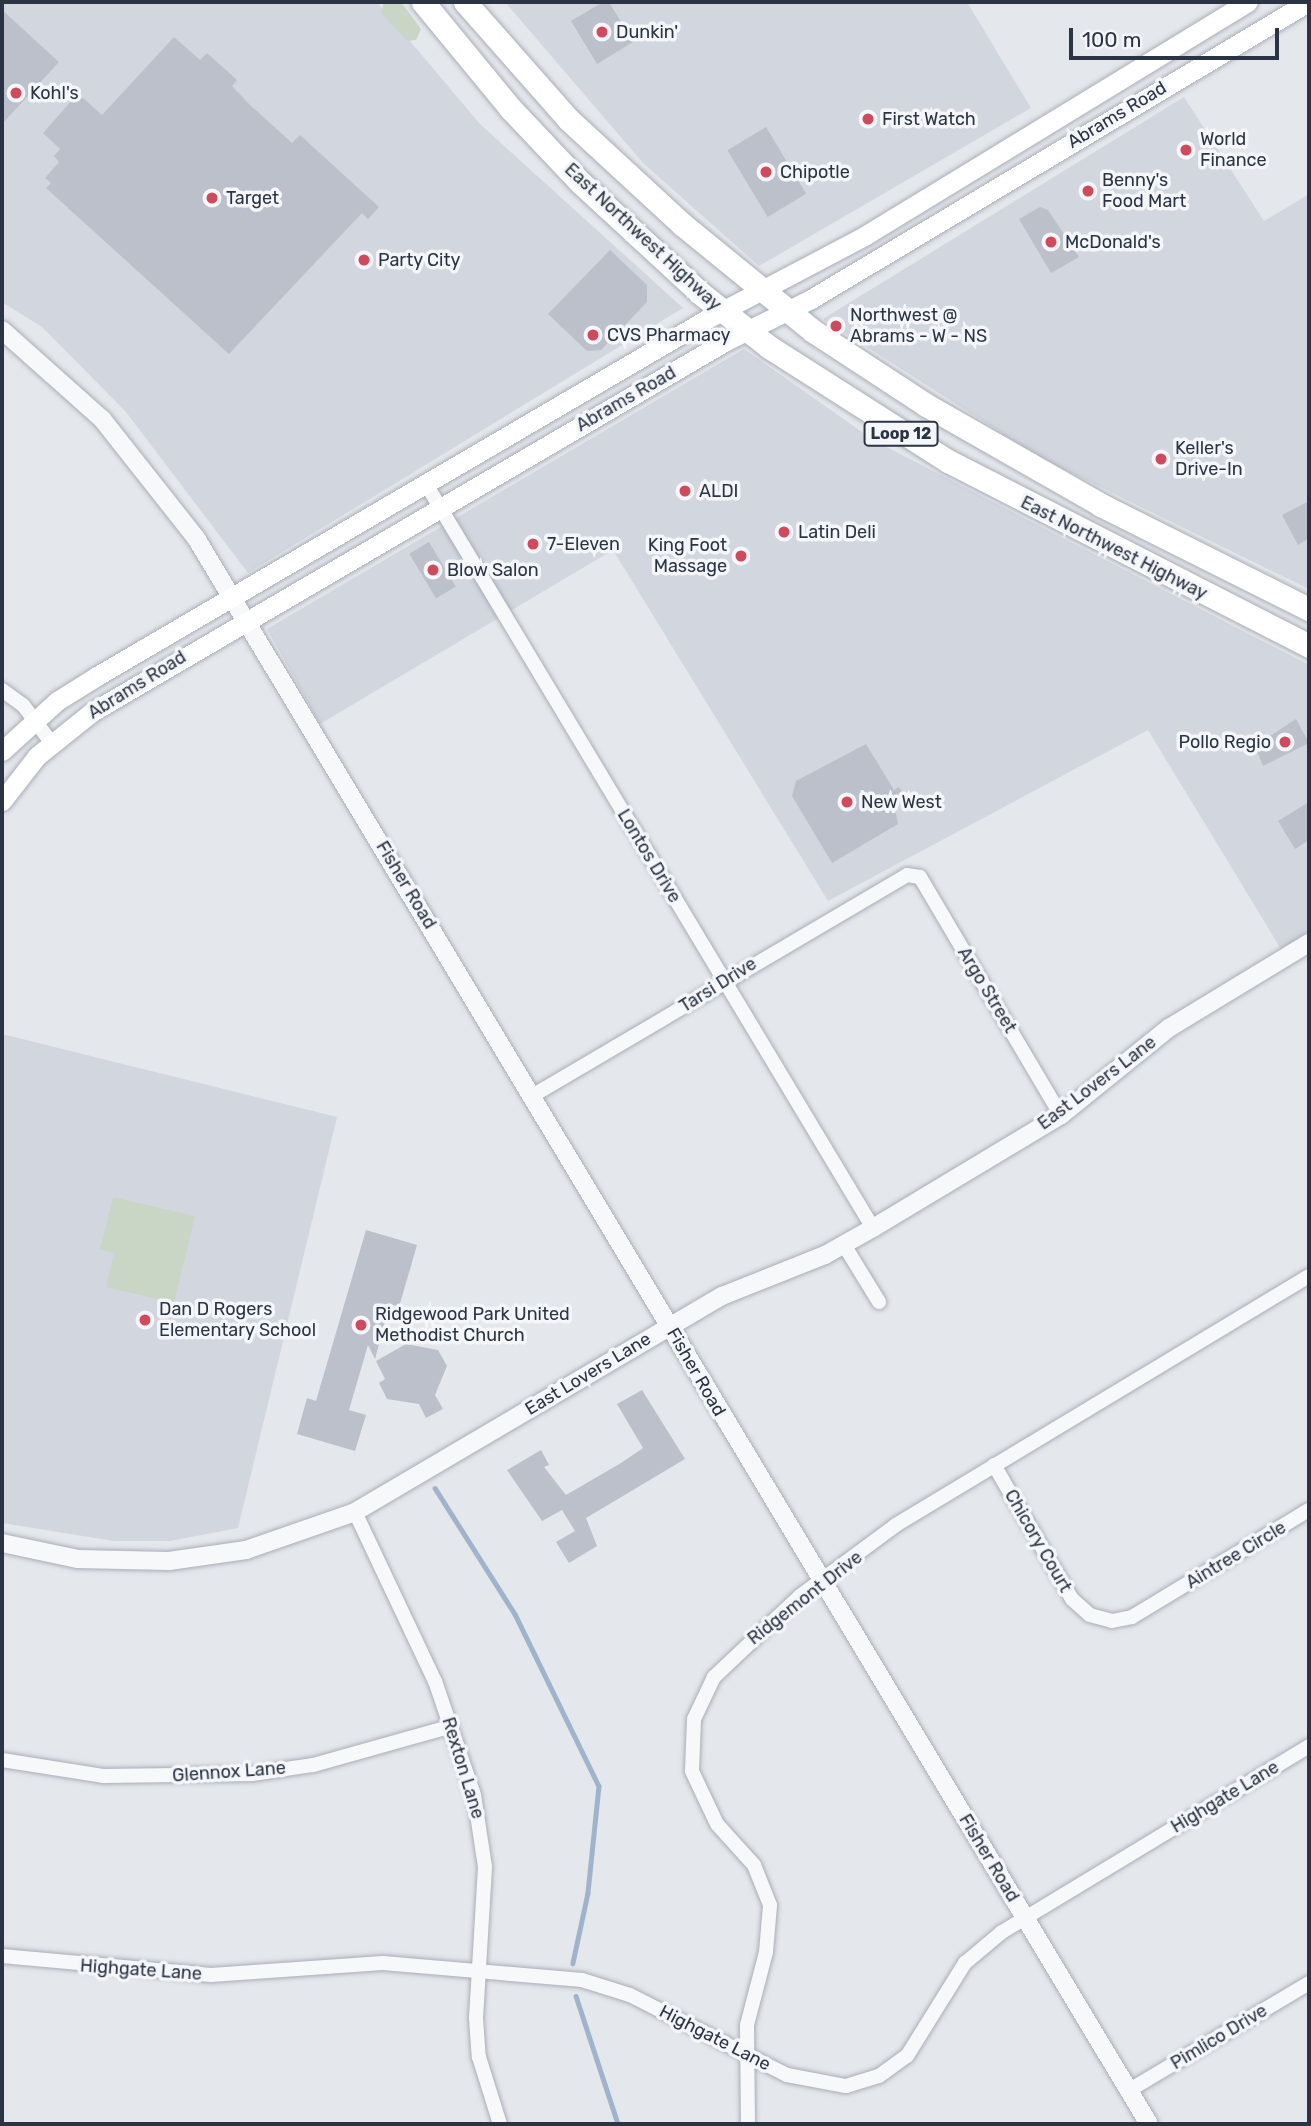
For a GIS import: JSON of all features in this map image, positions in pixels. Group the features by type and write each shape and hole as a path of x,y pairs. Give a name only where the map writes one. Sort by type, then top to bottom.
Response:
{"main road":[{"name":"East Northwest Highway","path":"423,2 448,35 581,183 722,311 747,330 916,443 1147,565 1309,646"},
{"name":"Abrams Road","path":"2,751 34,719 234,597 722,311 762,292 1002,154 1248,2"},
{"name":"Abrams Road","path":"2,801 51,741 246,618 747,330 786,311 1308,2"},
{"name":"East Northwest Highway","path":"470,7 568,118 786,311 926,405 1162,536 1309,609"},
{"path":"448,35 470,7"},
{"path":"1201,30 1217,56"},
{"path":"1002,154 1014,176"},
{"path":"1147,565 1162,536"}],"street":[{"name":"Fisher Road","path":"2,330 102,419 196,538 234,597 531,1097 1149,2124"},
{"name":"Lontos Drive","path":"426,485 873,1228"},
{"path":"2,690 34,719 51,741"},
{"name":"Tarsi Drive","path":"531,1097 724,980 907,875"},
{"name":"Argo Street","path":"907,875 920,877 1060,1115"},
{"name":"East Lovers Lane","path":"2,1543 78,1559 169,1561 246,1550 355,1512 722,1296 844,1245 873,1228 1060,1115 1170,1028 1309,943"},
{"path":"844,1245 879,1302"},
{"name":"Ridgemont Drive","path":"748,2124 745,2054 770,1905 754,1865 702,1800 692,1771 694,1719 714,1677 736,1653 896,1525 1309,1276"},
{"name":"Chicory Court","path":"994,1465 1072,1599 1090,1615 1112,1621 1132,1617 1164,1599"},
{"name":"Aintree Circle","path":"1164,1599 1309,1510"},
{"name":"Rexton Lane","path":"355,1512 452,1726 482,1830 485,1899 477,1972 479,2057 499,2124"},
{"name":"Glennox Lane","path":"2,1760 103,1776 252,1774 313,1765 452,1726"},
{"name":"Highgate Lane","path":"2,1956 211,1975 383,1963 608,1985 788,2075 829,2087 879,2076 916,2045 965,1963 1025,1918 1309,1746"},
{"name":"Pimlico Drive","path":"1128,2091 1309,1983"}],"shaded area":[{"path":"2,2 377,2 480,124 683,308 248,573 126,412 42,327 2,302"},
{"path":"505,2 967,2 1031,108 759,266 643,163"},
{"path":"1184,97 1264,221 1309,194 1309,589 1039,457 823,319"},
{"path":"744,349 875,441 1309,665 1309,931 1281,949 1148,730 828,901 613,550 320,724 267,629"},
{"name":"Dan D Rogers Elementary School","path":"2,1034 337,1117 238,1528 170,1541 114,1541 2,1523"}],"green space":[{"path":"384,2 401,2 421,29 416,40 407,41 381,13"},
{"path":"113,1197 195,1216 174,1303 106,1287 114,1253 100,1249"}],"building":[{"name":"Dunkin'","path":"603,2 609,2 633,42 597,64 571,21"},
{"name":"Kohl's","path":"2,10 59,62 2,124"},
{"name":"Target","path":"174,37 200,60 207,53 237,80 232,86 292,143 300,135 379,207 368,219 362,213 229,354 46,188 51,183 45,178 59,162 54,156 60,149 43,133 74,98 83,98 102,115"},
{"name":"Chipotle","path":"766,127 806,194 768,217 727,150"},
{"name":"McDonald's","path":"1040,207 1048,210 1079,257 1051,273 1019,219"},
{"name":"CVS Pharmacy","path":"610,250 647,285 647,302 601,350 587,351 548,314"},
{"path":"1309,501 1309,538 1298,545 1282,515"},
{"name":"Blow Salon","path":"429,542 456,587 436,598 409,554"},
{"name":"Pollo Regio","path":"1296,719 1309,743 1263,766 1255,746"},
{"name":"New West","path":"866,744 894,790 899,787 905,798 894,804 898,824 832,863 792,796 796,781"},
{"path":"1309,802 1309,840 1295,849 1278,821"},
{"name":"Ridgewood Park United Methodist Church","path":"366,1230 417,1245 399,1307 390,1304 375,1359 368,1345 349,1410 366,1415 355,1451 297,1434 307,1398 316,1401"},
{"path":"406,1344 438,1350 447,1366 435,1395 443,1409 426,1418 419,1404 387,1399 379,1383 385,1379 376,1361"},
{"path":"642,1390 685,1459 586,1518 597,1546 569,1563 556,1542 575,1531 562,1510 542,1521 507,1470 541,1450 549,1465 544,1467 566,1495 621,1463 643,1448 617,1404"}],"waterway":[{"path":"435,1488 515,1614 599,1786 588,1893 573,1963"},
{"path":"576,1996 618,2124"}],"place":[{"name":"Dunkin'","path":"602,32"},
{"name":"Kohl's","path":"16,93"},
{"name":"First Watch","path":"868,119"},
{"name":"World Finance","path":"1186,150"},
{"name":"Chipotle","path":"766,172"},
{"name":"Benny's Food Mart","path":"1088,191"},
{"name":"Target","path":"212,198"},
{"name":"McDonald's","path":"1051,242"},
{"name":"Party City","path":"364,260"},
{"name":"Northwest @ Abrams - W - NS","path":"836,326"},
{"name":"CVS Pharmacy","path":"593,335"},
{"name":"Keller's Drive-In","path":"1161,459"},
{"name":"ALDI","path":"685,491"},
{"name":"Latin Deli","path":"784,532"},
{"name":"7-Eleven","path":"533,544"},
{"name":"King Foot Massage","path":"741,556"},
{"name":"Blow Salon","path":"433,570"},
{"name":"Pollo Regio","path":"1285,742"},
{"name":"New West","path":"847,802"},
{"name":"Dan D Rogers Elementary School","path":"145,1320"},
{"name":"Ridgewood Park United Methodist Church","path":"361,1325"}]}
